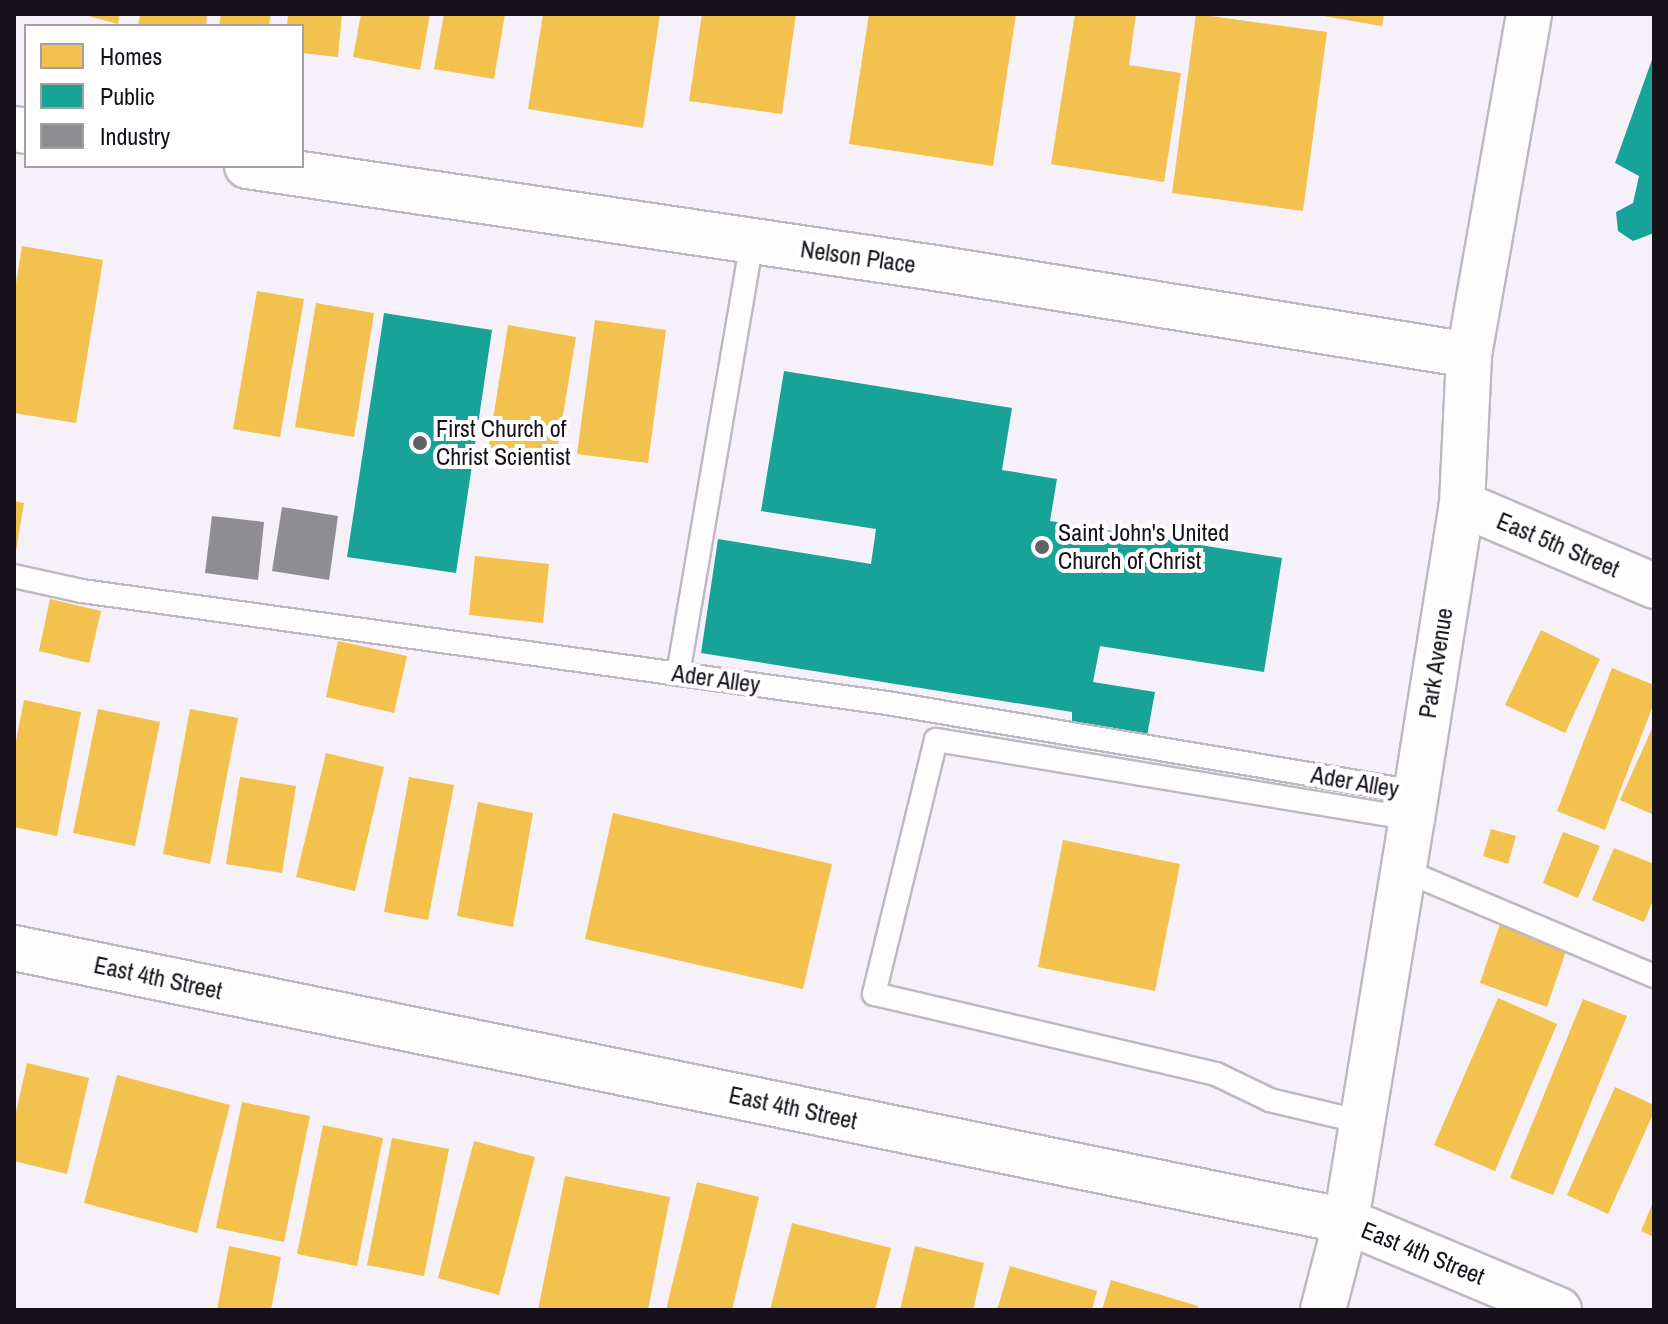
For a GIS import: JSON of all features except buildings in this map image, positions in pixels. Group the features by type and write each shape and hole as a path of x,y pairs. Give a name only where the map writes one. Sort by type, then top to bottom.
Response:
{"street":[{"name":"Park Avenue","path":"1323,1310 1346,1221 1414,806 1462,504 1469,355 1529,14"},
{"name":"Nelson Place","path":"260,168 752,241 1469,355"},
{"name":"East 5th Street","path":"1462,504 1654,586"},
{"name":"East 4th Street","path":"14,948 1346,1221 1559,1310"}],"lane":[{"path":"678,674 752,241"},
{"name":"Ader Alley","path":"14,576 82,591 1006,722 1414,806"},
{"path":"1362,1122 1270,1100 1216,1074 874,994 936,740 1414,806"},
{"path":"1403,870 1654,976"}],"place":[{"name":"First Church of Christ Scientist","path":"420,443"},
{"name":"Saint John's United Church of Christ","path":"1042,547"}]}
